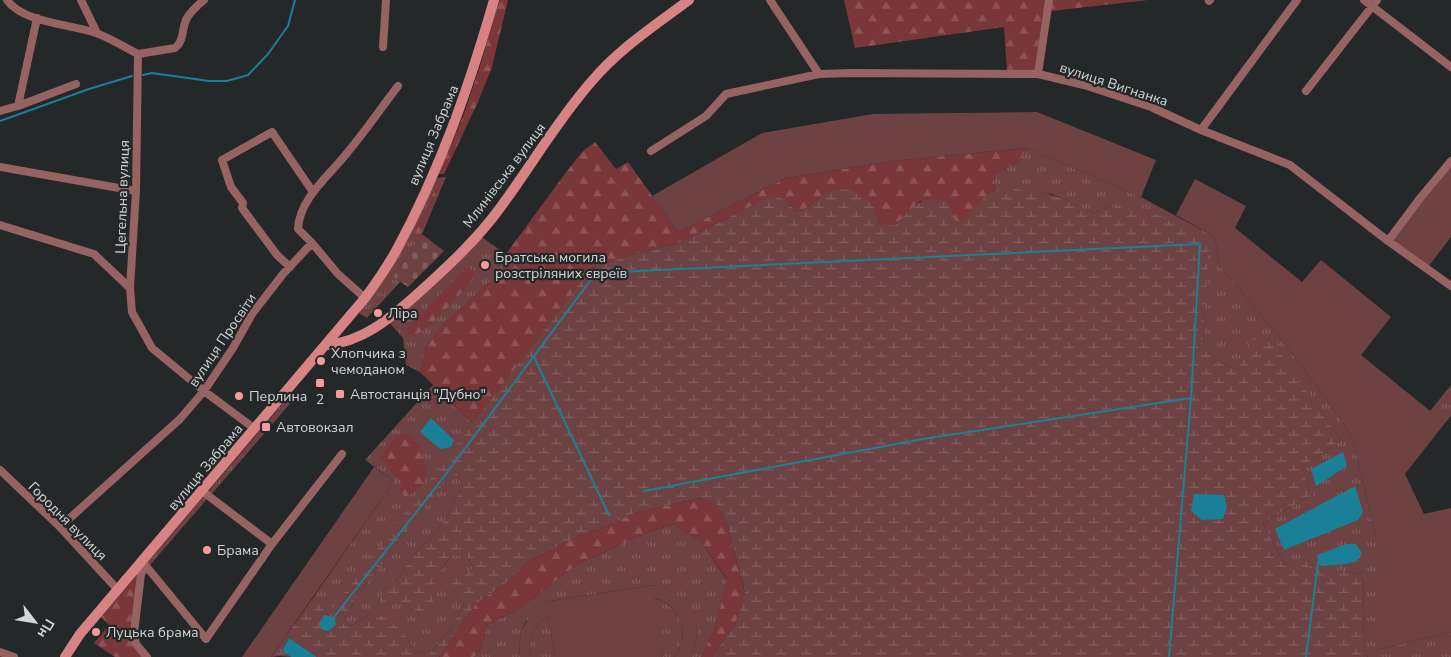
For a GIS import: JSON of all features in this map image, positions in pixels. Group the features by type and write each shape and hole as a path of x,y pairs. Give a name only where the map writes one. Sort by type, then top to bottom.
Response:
{"main road":[{"name":"вулиця Забрама","path":"64,657 80,634 118,590 144,564 202,491 326,346 365,298 396,251 460,112 477,62 494,0"},
{"name":"Млинівська вулиця","path":"326,346 348,342 388,320 434,278 465,248 499,210 575,101 592,80 623,48 689,0"}],"street":[{"path":"7,0 15,8 28,16 97,33 138,54 175,48 182,38 187,18 204,0"},
{"path":"81,0 97,33"},
{"path":"383,47 386,0"},
{"path":"770,0 819,74"},
{"path":"1038,74 1049,0"},
{"path":"1201,130 1297,0"},
{"path":"1364,0 1375,3 1451,67"},
{"path":"1306,91 1375,3"},
{"path":"18,106 37,18"},
{"name":"Цегельна вулиця","path":"138,54 136,191 130,288 132,312 152,348 204,391 255,429"},
{"name":"вулиця Вигнанка","path":"651,151 706,116 726,94 819,74 1038,74 1084,85 1151,107 1201,130 1290,165 1388,241 1451,286"},
{"path":"0,111 76,84"},
{"path":"365,298 338,274 298,229 298,221 313,192 348,153 398,86"},
{"path":"290,267 276,255 242,208 243,203 231,187 222,160 272,132 313,192"},
{"path":"1388,241 1451,161"},
{"path":"0,167 136,191"},
{"path":"0,226 94,254 130,288"},
{"name":"вулиця Просвіти","path":"60,527 180,419 204,391 234,348 252,314 312,243"},
{"path":"144,564 206,639 272,544 342,454"},
{"name":"Городня вулиця","path":"0,470 60,527 118,590"},
{"path":"202,491 272,544"},
{"path":"144,564 141,574 134,633 136,644 147,657"},
{"path":"0,652 14,657"}],"green space":[{"path":"499,0 508,0 492,67 478,102 444,174 438,174 464,114"},
{"path":"844,0 1148,0 1043,12 1035,70 1007,71 1004,27 855,48"},
{"path":"1037,112 1156,160 1141,197 1027,148 892,161 786,178 678,232 652,196 762,133 873,114"},
{"path":"595,142 616,169 628,162 678,232 786,178 892,161 1027,148 1020,161 994,174 995,189 972,212 956,223 920,201 895,225 880,225 873,205 828,191 807,208 796,212 787,201 753,205 676,244 627,256 591,268 473,424 420,372 426,347 443,325 503,270 506,254 582,152"},
{"path":"1027,148 1141,197 1215,237 1219,265 1281,339 1340,418 1353,440 1376,537 1376,650 1451,632 1451,657 1368,657 1365,654 1363,617 1364,574 1285,566 1263,523 1312,495 1302,467 1341,440 1309,395 1215,360 1203,346 1207,266 1111,206 1093,213 1052,194 1020,189 995,189 994,174 1020,161"},
{"path":"1451,164 1451,237 1428,267 1392,240"},
{"path":"446,177 422,234 393,277 400,282 367,318 359,313 400,254 437,178"},
{"path":"1195,179 1246,206 1235,228 1302,282 1321,260 1391,317 1361,355 1445,423 1405,474 1424,514 1451,508 1451,632 1376,650 1376,537 1353,440 1340,418 1281,339 1219,265 1215,237 1176,215"},
{"path":"439,182 442,183 420,234 416,238 413,235"},
{"path":"852,189 873,205 880,225 895,225 912,208 923,201 947,201 956,223 962,220 983,198 995,190 1032,190 1052,195 1093,213 1111,206 1151,212 1209,241 1203,346 1215,360 1238,370 1252,338 1272,342 1341,440 1302,467 1312,495 1263,523 1285,566 1306,556 1310,568 1364,574 1363,617 1365,654 1368,657 712,657 735,625 745,592 727,524 717,505 700,498 634,513 605,527 578,536 529,561 511,579 476,604 439,657 317,657 289,638 282,651 291,657 271,657 313,598 331,610 591,268 627,256 676,244 773,195 787,201 796,212 807,208 828,191","holes":["461,476 458,494 447,517 433,536 418,549 400,575 382,592 380,602 403,604 419,613 433,607 435,585 442,569 451,556 467,556 473,568 462,577 451,580 454,592 464,605 449,631 429,654 416,652 406,636 388,618 371,613 355,624 346,626 343,623 355,599 440,488 451,477"]},
{"path":"422,234 444,251 408,287 393,277"},
{"path":"480,236 506,254 503,270 443,325 426,347 420,372 406,365 403,338 389,322"},
{"path":"467,267 475,271 473,280 433,323 414,337 407,333 406,329"},
{"path":"433,385 473,424 331,611 313,598 394,481 365,460"},
{"path":"1451,385 1451,416 1445,423 1430,411"},
{"path":"290,395 294,399 210,496 207,493"},
{"path":"409,433 420,446 427,473 422,486 406,498 400,491 401,481 391,472 380,457 396,436"},
{"path":"374,467 394,481 271,657 242,657"},
{"path":"461,476 458,494 447,517 433,536 418,549 400,575 382,592 419,613 434,587 438,574 451,556 467,556 473,568 462,577 454,592 464,605 449,631 429,654 416,652 406,636 371,613 355,624 346,626 343,623 355,599 440,487 451,477"},
{"path":"205,495 208,498 150,565 147,563"},
{"path":"700,498 717,505 727,524 745,593 735,625 712,657 702,657 715,629 727,579 701,542 674,524 646,533 576,565 522,607 487,625 481,649 474,657 439,657 476,604 511,579 529,561 578,536 605,527 634,513"},
{"path":"674,524 701,542 727,580 715,629 702,657 691,657 697,632 696,621 692,611 676,594 653,585 544,602 525,623 521,631 520,657 474,657 481,649 487,625 522,607 576,565 646,533"},
{"path":"138,574 131,634 143,657 115,657 94,643 109,625 101,617"},
{"path":"653,585 677,594 692,610 697,632 691,657 674,657 682,639 681,622 671,607 654,598 663,657 555,657 548,616 535,628 530,645 531,657 520,657 521,631 530,616 544,602"},
{"path":"653,598 671,607 681,622 683,630 682,639 674,657 663,657"},
{"path":"548,616 555,657 531,657 530,645 535,628"}],"water":[{"path":"431,418 454,440 451,447 440,449 420,432"},
{"path":"1343,452 1347,466 1316,486 1311,469"},
{"path":"1355,486 1363,512 1358,520 1284,550 1275,529"},
{"path":"1194,494 1224,495 1227,507 1223,519 1202,520 1191,511"},
{"path":"1346,544 1356,544 1362,553 1357,561 1322,566 1318,563 1317,555"},
{"path":"324,615 334,617 336,624 329,631 322,630 319,623"},
{"path":"289,638 317,657 291,657 282,651"}],"waterway":[{"path":"143,75 152,73 209,81 227,81 248,75 268,54 288,26 295,0"},
{"path":"0,121 89,89 132,76"},
{"path":"334,617 443,478 596,273 1200,244 1191,398 1169,657"},
{"path":"534,357 609,515"},
{"path":"644,491 923,439 1191,398"},
{"path":"1306,657 1318,563"}],"place":[{"name":"Братська могила розстріляних євреїв","path":"485,265"},
{"name":"Ліра","path":"378,313"},
{"name":"Хлопчика з чемоданом","path":"321,361"},
{"name":"2","path":"320,383"},
{"name":"Автостанція \"Дубно\"","path":"340,394"},
{"name":"Перлина","path":"239,396"},
{"name":"Автовокзал","path":"266,427"},
{"name":"Брама","path":"207,550"},
{"name":"Луцька брама","path":"96,632"}]}
